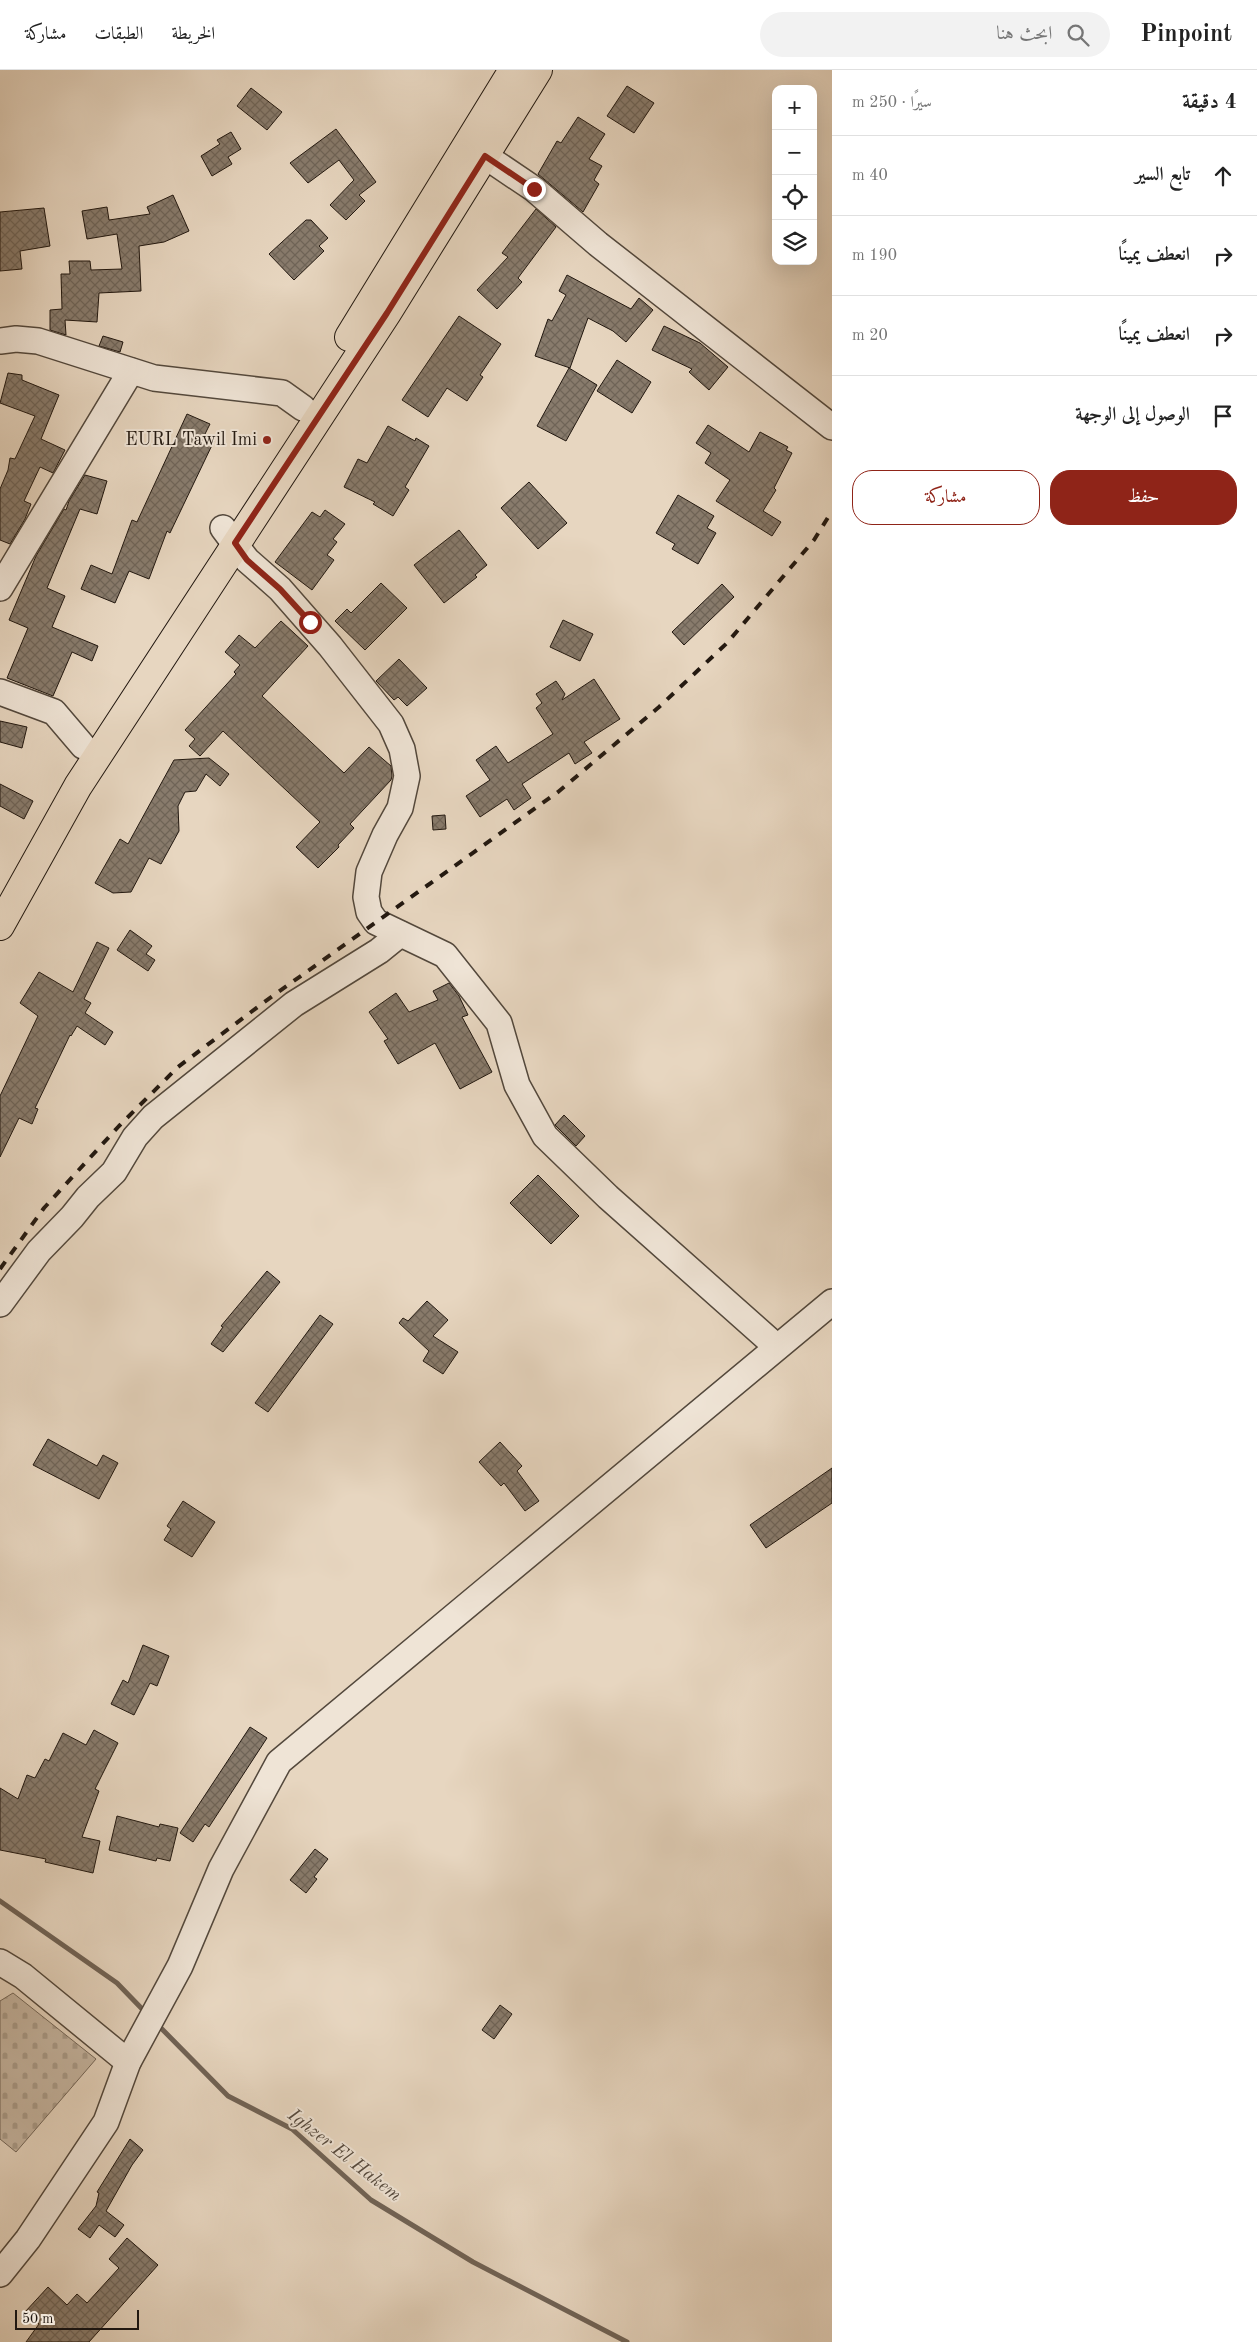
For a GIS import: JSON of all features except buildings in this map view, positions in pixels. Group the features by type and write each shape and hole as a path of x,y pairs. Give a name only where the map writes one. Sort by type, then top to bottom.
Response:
{"main road":[{"path":"0,926 78,786 303,408 513,70"},
{"path":"0,889 83,746 229,535 387,313 538,70"}],"street":[{"path":"485,156 534,189 598,244 832,427"},
{"path":"0,341 38,341 154,378 282,393 303,408"},
{"path":"0,588 131,371"},
{"path":"229,535 247,560 280,589 310,622 391,724 402,749 407,776 400,808 368,872 366,897 370,912 376,922 445,955 499,1023 517,1085 545,1136 608,1197 777,1347"},
{"path":"0,692 54,712 83,746"},
{"path":"0,1304 39,1251 72,1217 88,1197 114,1172 135,1137 153,1117 294,1004 379,951 400,934"},
{"path":"0,2274 28,2240 106,2122 128,2062 180,1966 221,1869 279,1762 832,1302"},
{"path":"0,1962 23,1976 128,2062"}],"green space":[{"path":"13,1993 96,2059 16,2152 0,2139 0,2001"}],"waterway":[{"name":"Ighzer El Hakem","path":"0,1901 117,1983 146,2013"},
{"name":"Ighzer El Hakem","path":"157,2024 228,2096 292,2129 371,2200 473,2262 627,2342"}],"railway":[{"path":"0,1269 44,1208 119,1126 178,1067 263,1003 558,792 659,707 727,643 814,540 832,511"}],"place":[{"name":"EURL Tawil Imi","path":"267,440"}],"route":[{"path":"310,622 280,589 247,560 235,543 387,313 485,156 534,189"}]}
